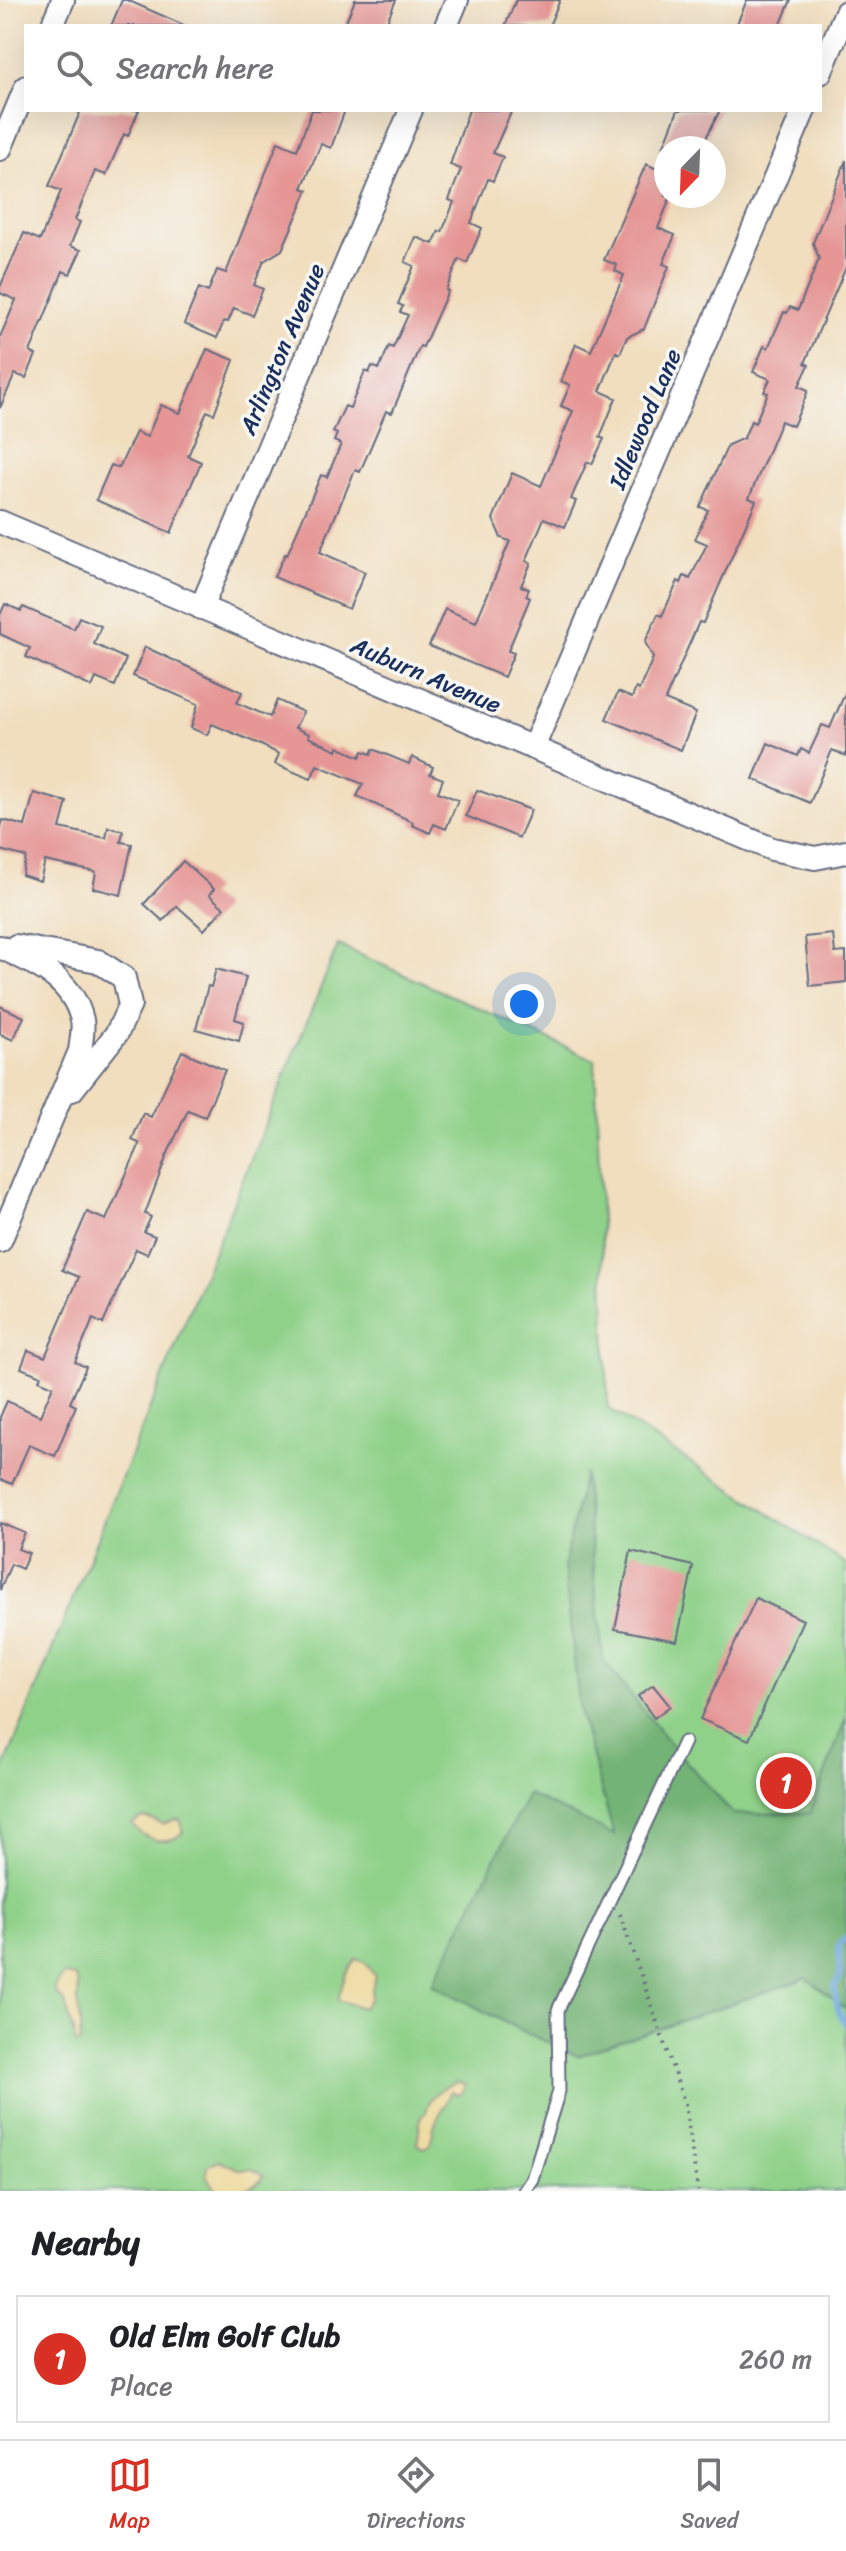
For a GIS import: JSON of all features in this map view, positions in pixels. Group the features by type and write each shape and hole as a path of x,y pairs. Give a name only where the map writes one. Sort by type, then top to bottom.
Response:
{"street":[{"path":"53,24 63,0"},
{"path":"447,24 457,0"},
{"path":"822,68 845,15"},
{"path":"0,149 24,92"},
{"name":"Arlington Avenue","path":"201,608 410,112"},
{"name":"Idlewood Lane","path":"533,748 803,112"},
{"name":"Auburn Avenue","path":"0,522 772,849 815,858 841,853"},
{"path":"0,945 98,961 124,978 130,1005 117,1033 53,1113"},
{"path":"0,945 42,967 70,990 83,1022 80,1051 0,1241"}],"lane":[{"path":"524,2191 532,2179 559,2091 558,2010 684,1742"}],"path":[{"path":"614,1893 685,2104 698,2191"}],"green space":[{"path":"338,945 595,1060 608,1408 846,1564 846,2191 0,2191 0,1778"},
{"path":"584,1473 603,1660 667,1740 733,1814 810,1813 846,1718 846,2009 806,1978 578,2056 432,1984 528,1794 614,1835 580,1714 564,1566"}],"sand":[{"path":"143,1817 163,1824 177,1819 181,1821 183,1832 171,1839 149,1838 132,1824"},
{"path":"356,1959 365,1963 375,1976 370,1999 363,2008 338,2000 345,1976"},
{"path":"64,1975 75,1977 78,1987 80,2043 76,2044 65,2002 55,1993 57,1982"},
{"path":"458,2082 465,2085 463,2092 459,2095 451,2091 433,2128 430,2145 424,2148 417,2145 421,2116 430,2101 442,2089"},
{"path":"219,2160 238,2169 251,2169 264,2175 251,2187 217,2191 206,2175 207,2166"}],"building":[{"path":"122,0 127,0 181,24 112,24"},
{"path":"355,0 396,0 386,24 345,24"},
{"path":"516,0 560,0 550,24 506,24"},
{"path":"747,0 791,0 781,24 737,24"},
{"path":"80,112 138,112 128,136 124,134 106,175 95,171 75,220 80,222 70,246 81,250 70,274 63,271 30,352 36,355 26,378 15,374 0,408 0,337 16,300 0,293 0,287 24,233 40,240 61,191 49,186"},
{"path":"311,112 344,112 331,148 321,144 302,188 308,190 282,250 264,261 254,285 263,289 252,315 234,308 217,338 184,324 199,288 208,292 217,270 226,273 278,142 297,150"},
{"path":"468,112 511,112 493,153 503,157 493,181 488,179 471,223 482,228 467,263 459,259 448,291 423,347 420,346 392,413 386,411 360,472 355,470 320,552 365,572 349,609 274,577 287,555 321,475 327,477 341,444 334,441 337,434 333,432 345,406 350,408 365,371 369,373 372,366 379,369 408,315 400,312 403,306 398,304 414,266 405,262 416,237 433,244 439,231 442,232 454,202 449,200 461,169 450,165"},
{"path":"677,112 719,112 707,136 668,136"},
{"path":"846,160 846,267 805,363 809,365 799,386 808,390 793,426 781,421 749,498 756,501 703,623 699,622 665,700 696,713 681,750 606,719 618,692 632,698 636,688 639,690 653,658 645,642 658,614 662,616 678,581 681,583 684,576 690,579 707,544 695,539 708,510 700,507 728,445 744,438 751,421 755,423 768,393 764,392 770,379 753,372 784,312 787,313 790,307 798,310 819,259 813,243"},
{"path":"646,164 654,168 654,208 666,208 658,228 675,235 663,264 669,266 644,329 627,337 620,354 616,352 600,391 616,398 600,437 604,439 592,464 587,462 571,499 576,501 565,527 544,518 526,561 531,563 521,586 529,589 526,596 530,598 508,651 514,653 504,677 429,646 445,609 476,622 510,541 501,538 493,519 512,473 541,486 573,411 561,406 570,385 561,381 576,344 591,351 624,275 615,271 617,265 604,260"},
{"path":"207,349 234,360 214,414 207,411 188,456 201,462 171,533 96,500 111,465 119,468 136,432 147,437 161,405 180,413"},
{"path":"5,604 21,611 23,607 74,629 79,617 101,626 94,644 126,659 115,686 96,678 92,687 26,657 30,648 0,634 0,615"},
{"path":"145,647 242,692 237,703 270,717 277,700 303,712 295,728 337,750 338,747 360,757 363,751 371,754 373,749 409,764 412,757 433,767 430,774 443,779 438,792 458,800 446,829 434,824 430,833 412,825 413,822 357,796 363,784 317,765 311,779 275,764 279,754 212,724 207,735 191,728 198,704 133,676"},
{"path":"846,691 846,756 832,750 810,803 753,779 768,743 798,756 801,749 809,753 822,725 830,728"},
{"path":"477,790 531,810 519,838 466,816"},
{"path":"34,793 67,802 60,828 106,838 108,827 123,831 121,842 132,844 121,895 93,888 96,872 45,861 40,881 22,875 26,857 0,850 3,820 25,826"},
{"path":"183,861 214,889 209,895 224,908 204,930 177,906 163,921 144,904"},
{"path":"833,934 835,953 846,952 846,982 810,986 805,937"},
{"path":"216,969 246,977 235,1019 244,1022 239,1041 196,1029"},
{"path":"0,1006 24,1017 13,1040 0,1034"},
{"path":"182,1051 225,1070 205,1117 188,1110 167,1155 145,1214 151,1217 144,1232 155,1236 147,1254 136,1249 103,1324 93,1319 75,1362 86,1367 70,1403 76,1406 55,1456 29,1445 12,1484 0,1479 0,1417 7,1401 40,1416 53,1386 39,1380 41,1376 21,1368 28,1350 45,1357 79,1277 62,1270 87,1212 106,1220 138,1148 139,1143 132,1140 143,1113 151,1117"},
{"path":"0,1523 25,1533 18,1549 29,1553 22,1569 11,1564 0,1590"},
{"path":"631,1551 693,1566 677,1641 615,1629"},
{"path":"756,1598 803,1620 749,1740 700,1719"},
{"path":"653,1685 670,1706 654,1718 638,1696"},
{"path":"778,1760 806,1771 793,1805 765,1795"}],"waterway":[{"path":"846,1938 839,1945 840,1978 834,1988 839,2013 846,2025"}],"place":[{"name":"Old Elm Golf Club","path":"786,1783"}]}
